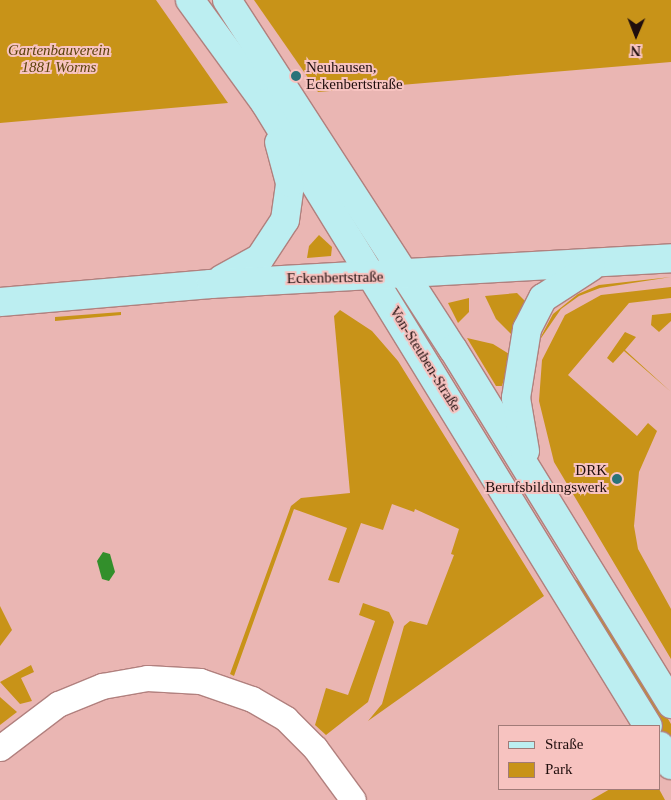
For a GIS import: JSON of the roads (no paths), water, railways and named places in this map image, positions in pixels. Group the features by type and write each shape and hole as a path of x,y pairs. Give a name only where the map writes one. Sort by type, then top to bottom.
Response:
{"street":[{"name":"Von-Steuben-Straße","path":"190,0 265,103 647,725"},
{"name":"Von-Steuben-Straße","path":"227,0 407,276 531,473 671,704"},
{"path":"211,284 260,258 288,210 288,169 265,103"},
{"name":"Eckenbertstraße","path":"0,302 211,284 373,278 671,258"},
{"path":"531,473 519,431 516,398 527,329 536,307 552,290 600,264"},
{"path":"0,748 58,704 102,686 148,678 200,681 252,699 286,720 315,748 352,800"},
{"path":"661,748 671,764"}],"place":[{"name":"Neuhausen, Eckenbertstraße","path":"296,76"},
{"name":"DRK Berufsbildungswerk","path":"617,479"}],"park label":[{"name":"Gartenbauverein 1881 Worms","path":"59,58"}]}
